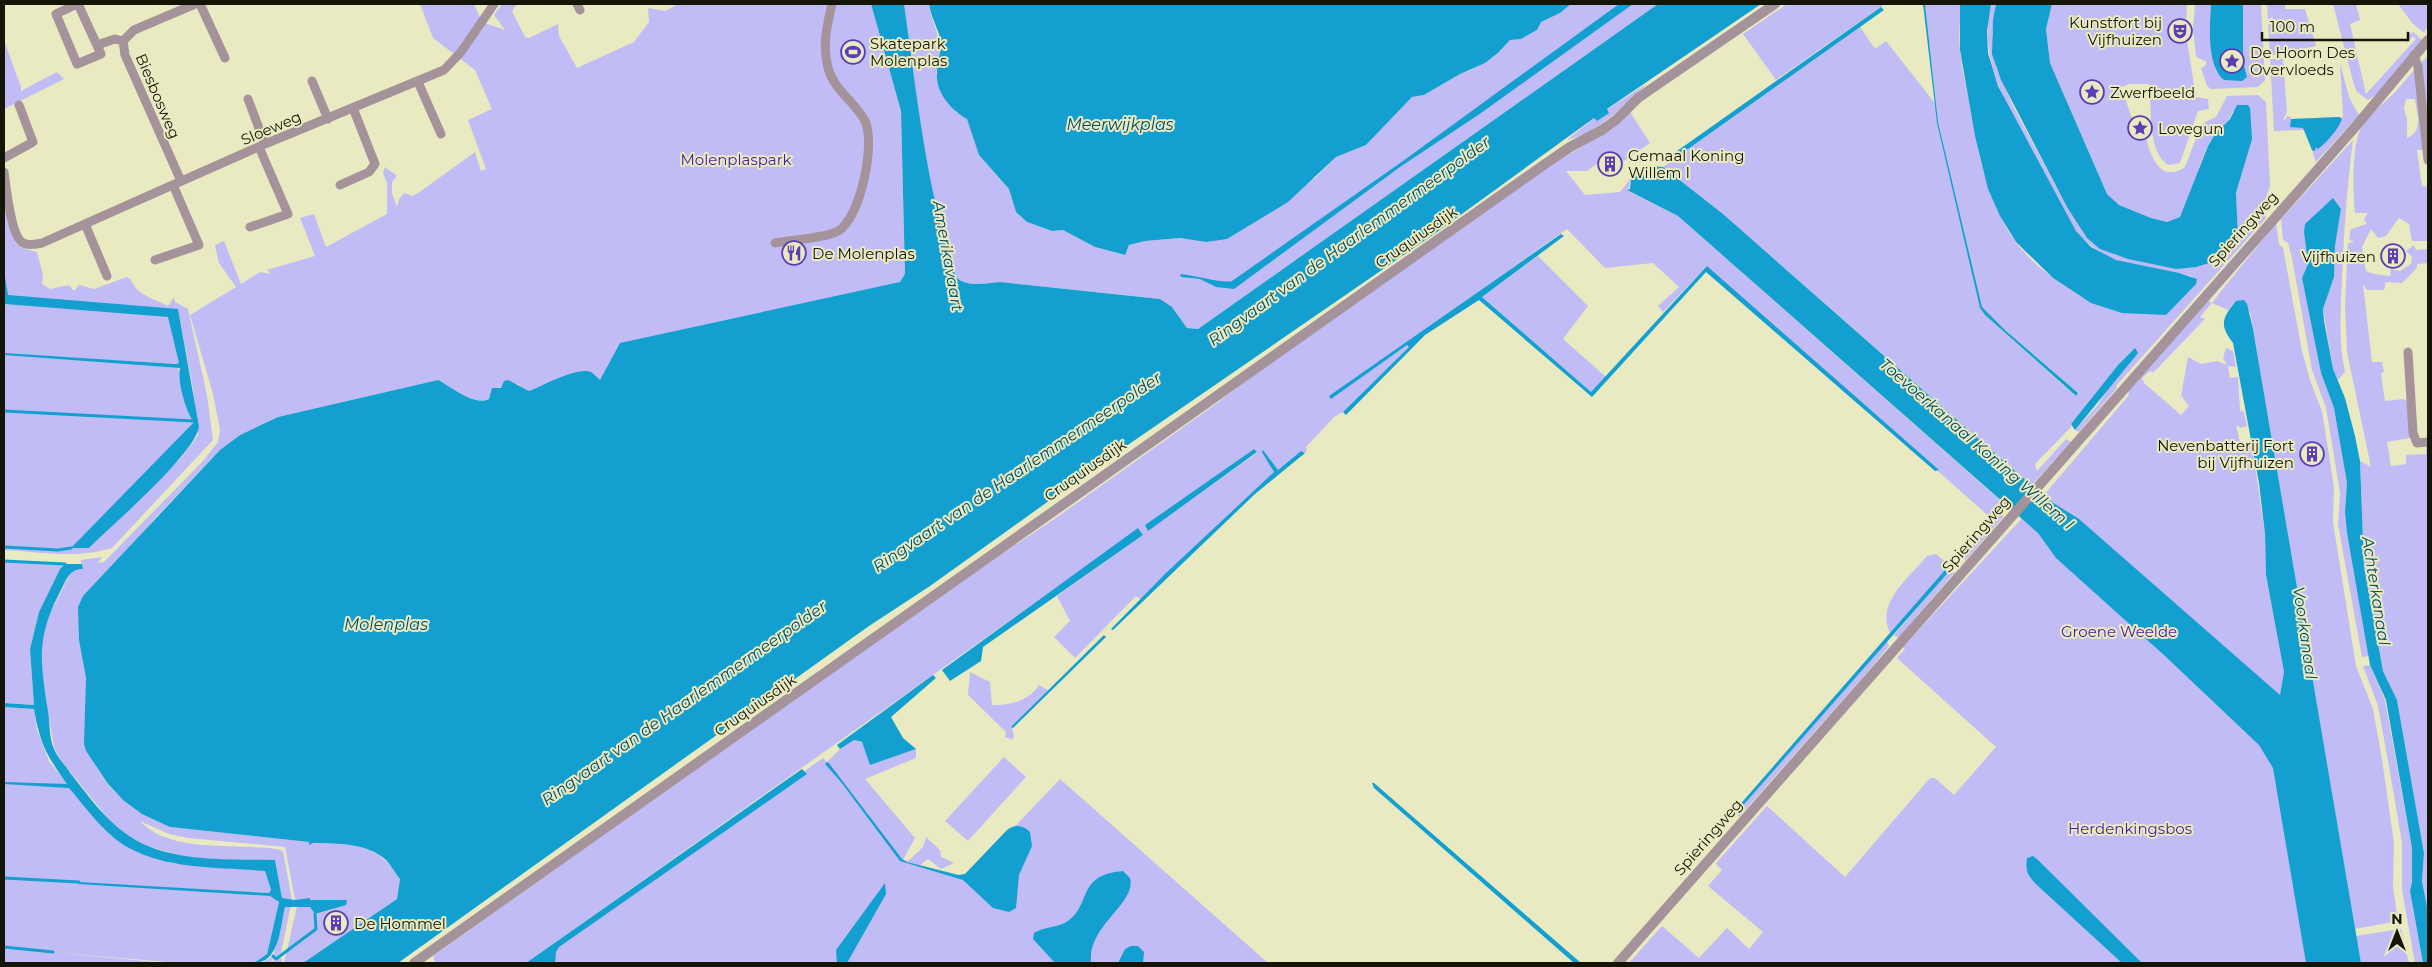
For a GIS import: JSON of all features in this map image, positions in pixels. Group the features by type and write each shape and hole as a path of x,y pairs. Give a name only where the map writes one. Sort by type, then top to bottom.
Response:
{"street":[{"path":"77,4 97,46 101,54 77,64 56,14 77,4"},
{"name":"Biesbosweg","path":"156,260 199,245 177,183 125,55 122,41 134,30 196,4"},
{"path":"200,4 225,58"},
{"name":"Sloeweg","path":"4,172 16,235 22,243 33,245 42,243 262,146 444,70 461,52 494,4"},
{"path":"774,243 835,233 846,225 869,162 869,137 865,121 839,90 828,68 824,40 832,4"},
{"name":"Cruquiusdijk","path":"414,963 1545,164 1570,147 1602,130 1616,120 1638,98 1775,4"},
{"path":"97,46 115,39 122,41"},
{"name":"Spieringweg","path":"1618,963 2356,126 2428,40"},
{"path":"2414,55 2418,67 2428,160"},
{"path":"312,81 328,119"},
{"path":"418,82 440,134"},
{"path":"248,99 262,146 288,214 250,227"},
{"path":"4,158 33,142 19,105"},
{"path":"340,185 369,172 375,164 353,108"},
{"path":"85,224 107,276"},
{"path":"2408,352 2413,433 2417,443 2428,442"}],"green space":[{"name":"Molenplaspark","path":"420,4 474,4 482,22 505,30 494,15 502,4 517,4 512,11 525,37 529,38 558,24 559,36 577,68 634,42 649,22 648,8 665,11 679,4 871,4 901,111 905,274 900,282 890,285 767,312 600,381 591,372 578,372 530,391 525,391 518,384 492,389 489,399 483,401 463,395 438,380 278,417 240,435 220,450 100,578 83,661 86,678 86,751 108,785 123,800 170,827 309,842 309,844 341,844 361,847 370,850 388,863 400,879 397,899 303,963 284,963 297,906 310,907 315,914 334,909 310,900 295,900 285,847 188,838 169,834 140,821 163,837 177,841 192,844 271,848 283,851 292,900 282,898 275,860 211,860 183,856 147,846 127,835 110,821 63,763 54,748 40,663 41,647 45,624 70,574 75,569 83,569 81,560 102,557 98,563 104,562 202,462 218,442 220,430 213,394 190,315 236,287 219,263 215,245 224,241 241,284 260,272 271,274 267,270 315,256 300,218 314,214 326,247 387,214 387,183 383,173 385,167 397,176 392,182 392,194 397,207 399,199 404,193 413,196 475,152 481,171 486,169 468,120 492,109 475,70 433,38"},
{"path":"904,4 929,4 940,52 936,73 956,112 967,119 979,155 1009,189 1016,212 1027,222 1052,231 1063,230 1095,247 1124,255 1129,245 1145,241 1180,238 1206,242 1315,178 1336,157 1366,145 1412,97 1424,95 1460,74 1485,63 1510,40 1521,39 1537,30 1541,22 1560,13 1571,4 1658,4 1198,329 1187,328 1172,307 1160,299 1000,282 971,284 965,283 956,277 937,210 923,142"},
{"path":"1787,4 1885,4 1776,80 1743,34"},
{"path":"1925,4 1960,4 1959,38 1962,69 1976,138 1990,192 2005,225 2015,241 2040,268 2070,290 2091,302 2197,281 2191,276 2143,268 2115,260 2101,253 2076,231 2015,121 1998,84 1988,45 1991,4 1996,4 1992,34 1996,67 2013,106 2067,207 2115,255 2176,269 2219,260 2238,236 2236,194 2246,158 2233,110 2227,122 2213,137 2203,156 2190,198 2180,217 2167,222 2151,218 2119,205 2107,194 2050,63 2046,29 2052,4 2187,4 2186,35 2196,97 2208,99 2209,109 2198,111 2180,163 2169,165 2162,160 2157,151 2152,129 2149,84 2129,84 2121,87 2133,121 2144,126 2155,161 2160,168 2167,172 2175,172 2185,167 2200,128 2205,122 2216,117 2227,96 2258,95 2266,102 2270,186 2263,206 2266,218 2116,386 2117,388 2079,432 2075,430 2097,406 2135,348 2118,365 2071,424 2071,427 2035,464 2037,471 2066,439 2071,442 2032,485 1723,214 1663,167 1860,27 1875,49 1886,41 1934,102 1938,118","holes":["1946,154 1982,307 2006,331 2078,393 2075,396 1985,315 1980,308"]},
{"path":"2195,4 2211,4 2210,37 2216,71 2247,77 2243,61 2243,4 2261,4 2265,80 2258,87 2211,89 2207,86 2201,68 2207,62 2196,57 2193,29"},
{"path":"2267,4 2285,4 2285,9 2305,9 2316,46 2283,53 2282,55 2270,55"},
{"path":"2333,4 2356,4 2360,20 2350,24 2366,94 2416,39 2413,36 2407,43 2407,30 2411,34 2413,32 2422,40 2381,91 2368,100 2357,92 2354,85"},
{"path":"2398,4 2428,4 2428,26 2424,33 2413,24"},
{"path":"4,40 21,91 57,72 64,79 4,109"},
{"path":"2428,56 2428,150 2417,150 2422,186 2428,187 2428,241 2412,241 2409,224 2399,218 2386,236 2378,238 2371,229 2362,247 2366,271 2390,276 2391,269 2400,271 2411,264 2412,257 2406,251 2414,245 2416,250 2428,249 2428,263 2417,264 2417,268 2402,283 2386,282 2384,290 2367,290 2363,284 2372,362 2382,362 2384,371 2381,374 2385,401 2403,399 2407,401 2410,438 2387,442 2391,466 2406,464 2406,455 2426,454 2426,446 2428,446 2428,912 2422,881 2424,853 2397,700 2383,671 2364,567 2360,461 2371,467 2347,352 2345,306 2348,243 2354,242 2349,239 2351,229 2367,224 2364,219 2368,213 2355,213 2354,161 2359,133 2371,116","holes":["2406,99 2415,99 2418,127 2407,138 2407,119 2404,108"]},
{"path":"2270,59 2283,59 2287,112 2283,120 2287,116 2291,117 2291,119 2343,117 2340,63 2349,97 2359,115 2316,162 2305,130 2274,131"},
{"path":"1648,83 1611,117 1590,131 1567,140 1594,118"},
{"path":"1630,112 1650,143 1621,163 1612,152 1587,171 1566,171 1585,195 1620,192 1631,178 1628,191 1678,216 2006,506 2001,513 2004,516 1965,561 1963,556 1993,520 1707,266 1663,312 1658,306 1679,287 1653,263 1605,268 1567,229 1329,397 1331,398 1407,345 1409,347 1343,412 1334,417 1306,447 1305,453 1301,451 1278,470 1263,450 1274,472 1140,599 1136,596 1075,658 1054,637 1070,621 1057,596 1143,535 1139,529 526,963 435,963 433,956 942,594 1060,515 1213,406 1278,357 1552,164 1614,128","holes":["1254,449 1257,453 1148,530 1145,525"]},
{"path":"2353,140 2346,208 2341,301 2341,337 2345,372 2337,381 2333,369 2323,309 2334,277 2335,246 2341,209 2304,232 2308,264 2302,278 2321,373 2334,408 2347,483 2345,512 2347,533 2369,656 2362,657 2338,524 2340,493 2326,408 2312,370 2292,258 2288,243 2283,240 2281,219"},
{"path":"4,188 16,244 22,248 37,252 43,275 42,284 50,289 69,285 74,291 79,285 94,289 127,277 146,296 168,306 174,297 175,302 188,309 207,395 213,440 112,548 72,554 4,550","holes":["178,309 193,389 198,435 182,457 89,548 72,548 194,422 187,408 178,367 47,356 179,363"]},
{"path":"2276,223 2279,244 2283,248 2302,351 2311,383 2322,411 2334,487 2333,522 2356,666 2373,709 2382,759 2394,843 2393,887 2398,921 2355,929 2250,312 2236,301 2228,310 2212,303"},
{"path":"1538,256 1588,306 1563,339 1606,377 1591,392 1482,297"},
{"name":"Groene Weelde","path":"2207,300 2212,303 2200,317 2205,319 2153,373 2150,371 2142,378 2144,383 2181,415 2189,406 2181,396 2188,357 2201,364 2217,361 2227,365 2223,358 2226,348 2233,351 2236,367 2228,366 2230,378 2238,377 2240,410 2244,412 2247,426 2241,428 2236,425 2241,447 2252,445 2265,534 2266,575 2284,672 2280,696 2271,688 2306,963 1629,963 1662,926 1699,958 1727,928 1749,949 1763,932 1708,886 1722,870 1716,864 1717,862 1767,806 1845,877 1930,778 1935,778 1954,795 1996,747 1897,658 1905,649 1903,647 2050,488 2129,395 2128,390"},
{"path":"1936,554 1948,564 1945,570 1890,633 1887,611 1896,591 1927,556"},
{"path":"4,561 65,564 60,569 39,612 30,649 34,705 4,703"},
{"path":"1948,572 1955,572 1898,638 1894,635"},
{"path":"1887,641 1889,646 1871,668 1739,817 1735,810 1737,808 1739,810"},
{"path":"2370,665 2385,700 2412,848 2412,882 2410,891 2423,963 2415,963 2402,890 2402,843 2390,772 2378,706 2363,666"},
{"path":"970,672 990,682 992,705 1019,701 1030,695 1039,685 1048,690 1012,728 1014,736 1012,740 1005,737 1006,732 968,695"},
{"path":"4,707 34,709 37,730 49,761 91,813 170,863 265,871 271,891 269,893 131,887 270,896 279,902 267,954 254,963 179,963 50,952 165,963 4,963"},
{"path":"854,740 864,744 870,765 916,749 916,758 865,779 915,838 903,860 908,861 923,847 926,837 940,850 941,857 954,863 941,869 928,859 920,865 967,877 1060,779 1268,963 548,963 543,955 823,758 827,762 840,749"},
{"path":"1004,757 1026,777 968,841 945,821"},
{"path":"291,905 281,953 270,962 281,958 282,961 280,963 262,963 273,956 285,907"},
{"path":"2401,929 2409,963 2361,963 2356,936"}],"water":[{"name":"Molenplas","path":"871,4 904,4 918,107 930,176 937,210 956,277 971,284 1000,282 1160,299 1172,307 1187,328 1198,329 1658,4 1761,4 1607,109 1609,113 1597,121 1594,118 1437,232 1106,460 930,586 869,626 398,963 303,963 397,899 400,879 386,860 370,850 360,847 313,843 309,845 309,842 170,827 142,814 123,800 108,784 86,751 84,744 86,678 79,640 78,607 83,596 220,450 240,435 278,417 438,380 463,395 483,401 489,399 492,388 501,388 504,381 508,380 529,391 560,377 578,372 591,372 600,380 620,343 900,282 905,274 901,111"},
{"name":"Meerwijkplas","path":"929,4 1571,4 1560,13 1541,22 1537,30 1521,39 1510,40 1485,63 1460,74 1424,95 1412,97 1366,145 1336,157 1288,202 1227,239 1206,242 1180,238 1145,241 1129,245 1125,255 1095,247 1063,230 1052,231 1027,222 1016,212 1009,189 979,155 967,119 955,111 941,93 937,79 937,68 941,41"},
{"path":"1619,4 1633,4 1481,113 1400,167 1234,289 1216,287 1200,279 1181,277 1180,274 1228,282 1232,281 1403,161"},
{"path":"1923,4 1925,4 1938,122 1982,307 2006,331 2078,393 2076,396 1985,315 1980,308 1937,123"},
{"path":"1960,4 1991,4 1987,31 1988,53 1998,86 2076,231 2091,247 2116,260 2179,273 2197,279 2196,284 2166,315 2122,313 2091,303 2053,278 2016,242 2000,216 1988,189 1975,136 1960,50"},
{"path":"1996,4 2052,4 2046,29 2050,63 2107,194 2119,205 2151,218 2167,222 2180,217 2208,146 2215,134 2230,119 2237,105 2248,105 2250,108 2252,139 2236,193 2238,236 2219,260 2196,267 2176,269 2128,259 2100,249 2087,238 2067,207 2001,80 1992,54 1993,20"},
{"path":"2211,4 2243,4 2243,61 2247,77 2242,81 2224,80 2214,65 2210,44"},
{"path":"1881,7 1884,10 1674,159 1671,159 1670,156"},
{"path":"2339,117 2342,119 2335,131 2318,149 2316,147 2315,151 2312,150 2303,128 2290,127 2291,119"},
{"name":"Toevoerkanaal Koning Willem I","path":"1650,166 1663,167 1723,214 2047,499 2079,519 2280,695 2284,672 2266,575 2265,534 2259,483 2233,343 2224,326 2225,317 2231,307 2236,301 2244,300 2247,304 2253,329 2361,963 2306,963 2273,768 2259,745 2165,656 2056,558 2038,533 1678,216 1627,190 1630,189 1631,178"},
{"path":"2333,198 2341,209 2335,246 2334,277 2323,309 2324,321 2333,369 2345,398 2360,461 2364,567 2383,671 2397,700 2424,853 2422,881 2428,912 2428,963 2423,963 2410,891 2412,882 2412,848 2386,700 2370,665 2347,533 2345,512 2347,483 2334,408 2321,373 2302,278 2308,264 2304,232 2305,224"},
{"path":"1561,234 1564,236 1482,297 1591,392 1707,266 1939,470 1935,471 1706,272 1592,397 1479,300 1425,335 1346,415 1343,412 1409,347 1407,345 1331,399 1329,396"},
{"path":"4,271 8,295 178,309 199,427 194,439 168,472 89,548 71,548 194,422 183,396 179,373 180,368 4,355 4,353 176,364 179,363 168,317 5,304"},
{"path":"2135,348 2138,353 2075,430 2071,424 2118,365"},
{"path":"1254,449 1257,452 1148,531 1145,525"},
{"path":"1263,450 1278,470 1301,451 1305,453 1255,494 1113,630 1111,629 1166,573 1274,472 1262,452"},
{"path":"1138,528 1143,535 983,647 981,661 950,681 942,670"},
{"path":"65,564 82,564 83,569 78,569 71,573 67,579 53,607 44,636 42,663 50,735 52,745 58,756 96,805 125,833 148,846 163,851 211,859 275,860 282,898 295,900 310,898 310,900 347,900 346,905 315,914 310,907 285,907 280,933 274,950 263,961 254,963 267,954 279,902 270,896 78,884 79,882 269,893 271,890 265,871 178,864 145,855 120,843 112,836 69,788 4,784 4,782 67,784 45,749 34,709 4,707 4,703 34,705 30,649 39,612 60,569"},
{"path":"1945,570 1948,572 1945,576 1739,810 1737,808"},
{"path":"1104,635 1106,637 1013,728 1011,727"},
{"path":"933,675 936,678 891,717 903,738 916,749 870,765 862,742 854,740 840,749 837,745"},
{"path":"828,762 902,859 907,862 958,875 965,874 1010,828 1022,827 1030,832 1032,846 1019,875 1016,908 1009,912 993,908 963,880 900,861 841,782 825,764"},
{"path":"802,769 807,774 559,947 556,952 555,963 526,963"},
{"path":"1372,783 1581,963 1574,963 1374,788"},
{"path":"2033,856 2142,963 2122,963 2038,886 2026,867 2027,858"},
{"path":"1123,871 1130,878 1130,888 1120,906 1096,937 1091,963 1055,963 1033,939 1034,933 1068,921 1080,907 1091,884 1098,878"},
{"path":"885,883 886,894 847,963 837,963 836,950"},
{"path":"1131,946 1138,946 1144,952 1143,963 1118,963 1125,949"}],"waterway":[{"path":"4,411 194,421"},
{"path":"4,547 58,550 71,548"},
{"path":"4,561 65,564"},
{"path":"4,878 79,882"},
{"path":"273,956 276,959 316,929 315,914"},
{"path":"4,947 53,952"}],"place":[{"name":"Kunstfort bij Vijfhuizen","path":"2180,31"},
{"name":"Skatepark Molenplas","path":"853,52"},
{"name":"De Hoorn Des Overvloeds","path":"2232,61"},
{"name":"Zwerfbeeld","path":"2092,92"},
{"name":"Lovegun","path":"2140,128"},
{"name":"Gemaal Koning Willem I","path":"1610,164"},
{"name":"De Molenplas","path":"794,253"},
{"name":"Vijfhuizen","path":"2393,256"},
{"name":"Nevenbatterij Fort bij Vijfhuizen","path":"2312,454"},
{"name":"De Hommel","path":"336,923"}],"water label":[{"name":"Ringvaart van de Haarlemmermeerpolder","path":"1349,241"},
{"name":"Amerikavaart","path":"948,256"},
{"name":"Ringvaart van de Haarlemmermeerpolder","path":"1017,472"},
{"name":"Achterkanaal","path":"2376,591"},
{"name":"Voorkanaal","path":"2305,633"},
{"name":"Ringvaart van de Haarlemmermeerpolder","path":"684,703"}],"park label":[{"name":"Herdenkingsbos","path":"2130,828"}]}
